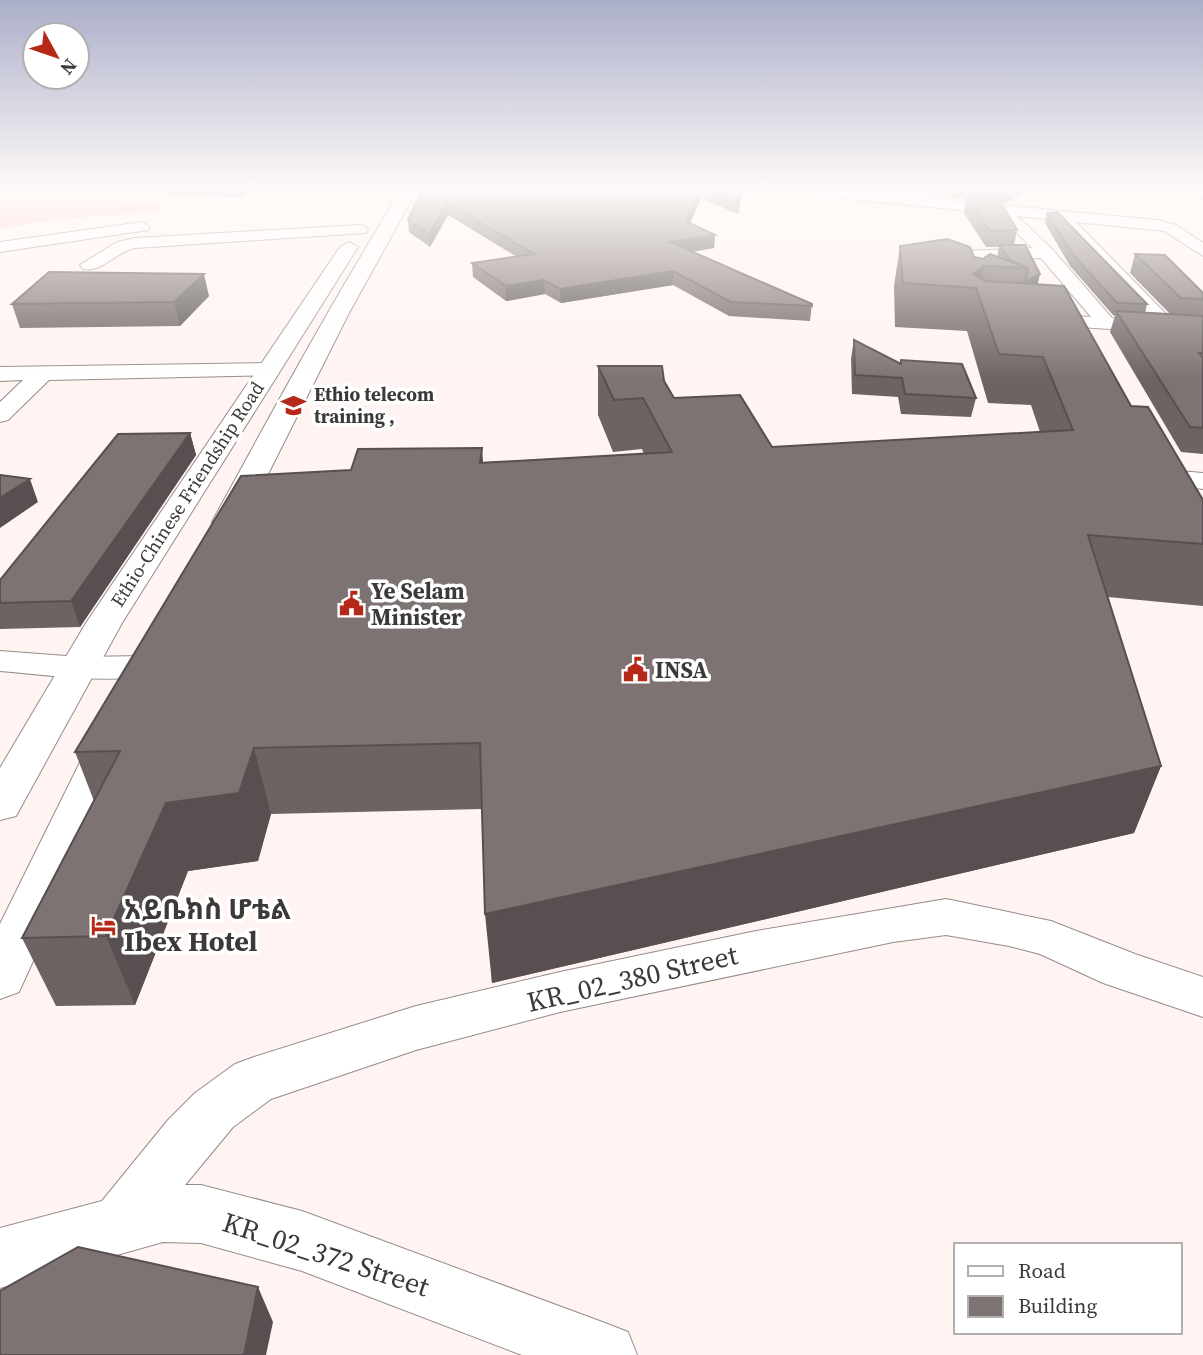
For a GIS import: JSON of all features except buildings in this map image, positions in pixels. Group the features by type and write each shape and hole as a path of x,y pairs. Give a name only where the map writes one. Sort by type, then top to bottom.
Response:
{"main road":[{"name":"Ethio-Chinese Friendship Road","path":"0,805 104,623 268,370 351,253"},
{"name":"Ethio-Chinese Friendship Road","path":"211,555 355,253"},
{"path":"0,977 146,666 165,634"}],"street":[{"path":"89,265 108,253"},
{"path":"973,292 969,257 971,255 1037,253"},
{"path":"1046,253 1095,324 1097,347"},
{"path":"1099,253 1168,328"},
{"path":"1110,264 1137,266"},
{"path":"1017,319 1203,330"},
{"path":"0,374 268,370"},
{"path":"0,415 42,374"},
{"path":"1182,474 1203,505"},
{"path":"0,661 79,667 146,666"},
{"name":"KR_02_380 Street","path":"120,1224 187,1138 214,1110 254,1081 416,1028 560,992 757,950 893,924 946,917 1009,928 1051,939 1121,970 1203,997"},
{"name":"KR_02_372 Street","path":"0,1258 163,1213 201,1214 302,1241 605,1355"}],"place":[{"name":"Ethio telecom training ,","path":"294,405"},
{"name":"Ye Selam Minister","path":"351,604"},
{"name":"INSA","path":"635,670"},
{"name":"አይቤክስ ሆቴል Ibex Hotel","path":"104,925"}]}
